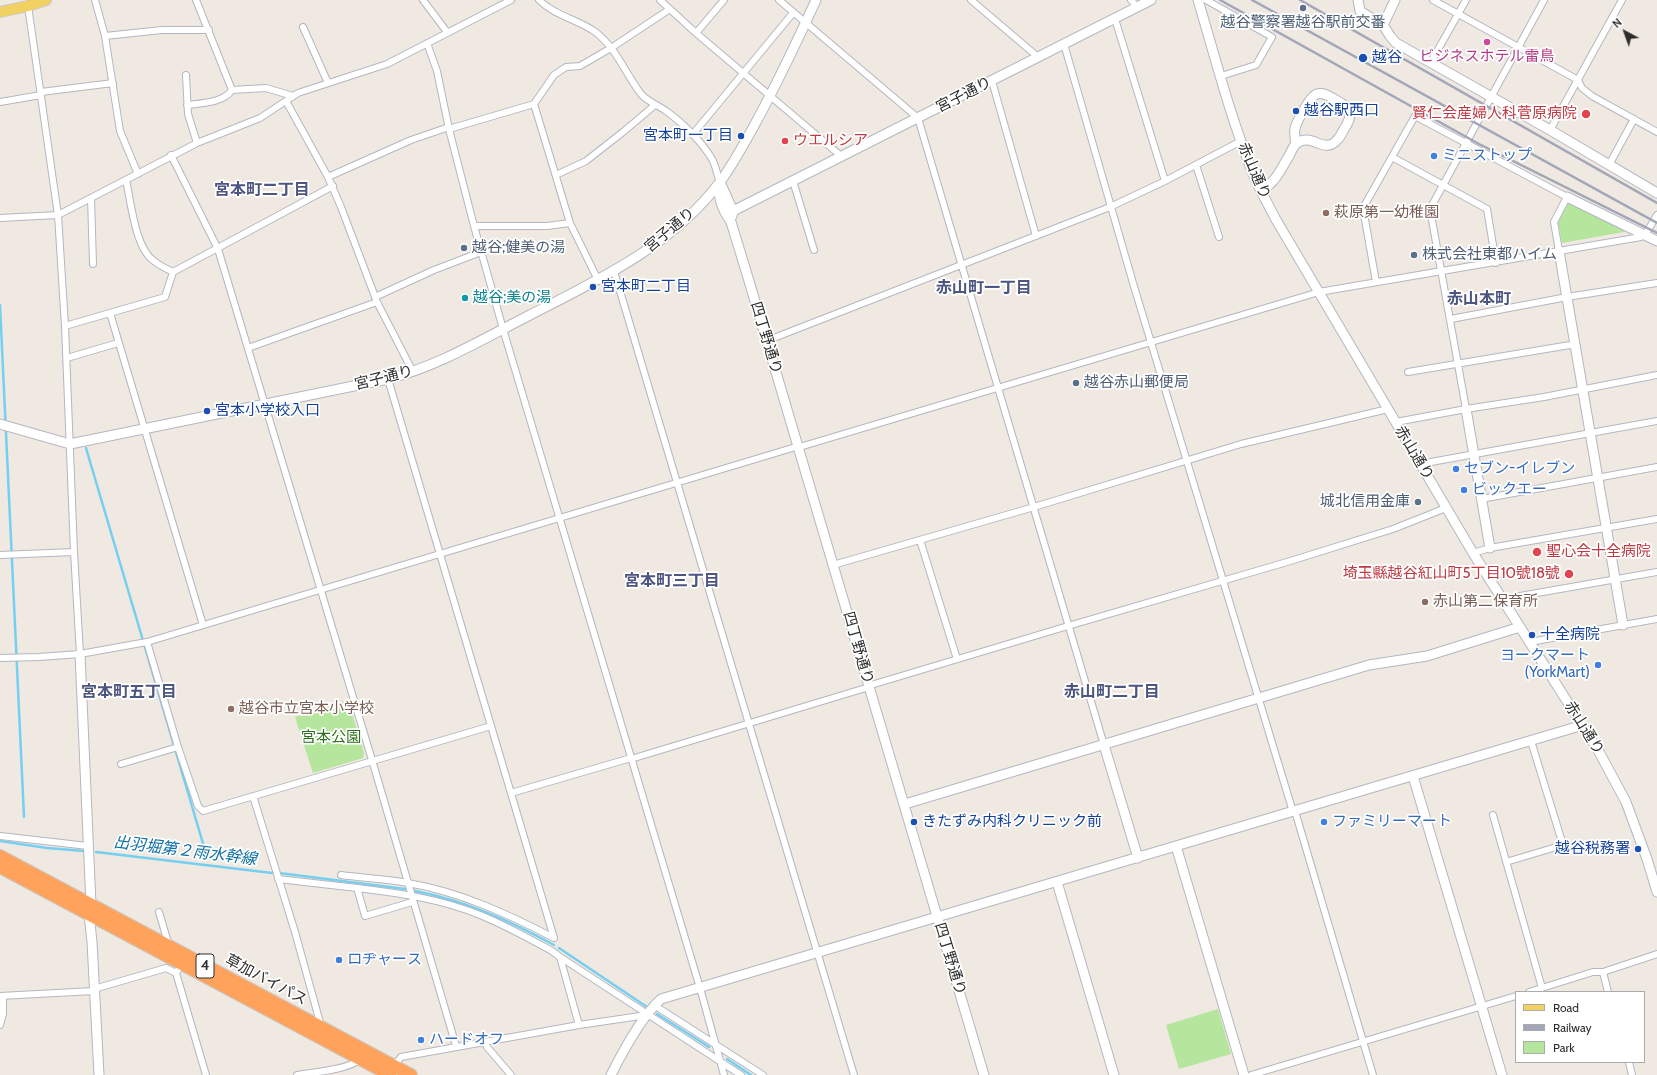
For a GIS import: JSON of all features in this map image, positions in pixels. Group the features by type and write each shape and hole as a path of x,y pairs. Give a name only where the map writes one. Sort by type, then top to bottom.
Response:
{"highway":[{"name":"草加バイパス","path":"0,856 90,910 179,969 361,1060 411,1075"},
{"name":"草加バイパス","path":"0,867 170,947 321,1027 392,1070"}],"main road":[{"path":"0,12 28,6 46,0"}],"street":[{"path":"95,0 105,36 120,131 138,174"},
{"path":"196,0 232,90"},
{"path":"423,0 447,32"},
{"path":"0,218 58,215 138,174 171,155 260,118 298,93 387,64 512,0"},
{"name":"四丁野通り","path":"539,0 550,9 593,31 611,48 642,94 655,105 666,111 693,134 713,161 720,182 733,211 731,222"},
{"path":"660,0 696,33 841,156"},
{"path":"696,33 724,0"},
{"path":"779,0 918,118 1138,858"},
{"name":"宮子通り","path":"0,424 70,444 388,379 413,372 503,329 598,280 638,256 670,233 720,182 746,140 770,96 816,0"},
{"path":"971,0 1038,57"},
{"path":"1131,0 1137,7"},
{"name":"宮子通り","path":"733,211 1151,0"},
{"name":"赤山通り","path":"1198,0 1241,141 1252,172 1261,191 1473,554 1583,725 1616,781 1626,802 1647,859 1657,892"},
{"path":"1206,0 1272,36 1256,65 1220,76"},
{"path":"1358,0 1358,8 1363,14 1379,23 1382,23 1392,40 1492,96 1657,193"},
{"path":"1382,23 1388,17 1396,0"},
{"path":"1433,0 1578,80 1582,88 1592,96 1655,131 1657,124"},
{"path":"1432,62 1466,0"},
{"path":"1490,548 1451,319 1430,209 1544,0"},
{"path":"1550,130 1622,0"},
{"path":"28,6 58,215 67,358 74,552 99,1075"},
{"path":"328,177 411,140 534,104 554,75 566,67 580,66 611,48 670,9"},
{"path":"693,134 793,13"},
{"path":"1115,19 1165,181"},
{"path":"304,27 328,83"},
{"path":"105,36 162,30 209,30"},
{"path":"427,43 437,71 449,128 474,226 503,329 700,988 724,1075"},
{"path":"1064,44 1150,342 1373,1075"},
{"path":"186,75 188,114 198,143"},
{"path":"992,81 1036,236"},
{"path":"0,102 41,93 113,83"},
{"path":"187,105 221,99 228,95 232,90 266,88 293,96"},
{"path":"1261,191 1274,182 1296,144 1304,140 1310,140 1323,146 1330,146 1338,139 1350,119 1350,111 1347,106 1325,94 1319,93 1313,95 1296,125 1296,144"},
{"path":"286,101 333,186 376,299 413,372"},
{"path":"534,104 570,223 598,280"},
{"path":"556,175 586,161 655,105"},
{"path":"1376,282 1362,208 1415,116 1567,197 1657,241"},
{"path":"1609,165 1634,119"},
{"path":"766,341 1110,207 1165,181 1241,141"},
{"path":"171,155 218,249 321,589 408,883 412,902 456,1046"},
{"path":"1392,157 1487,209 1496,263"},
{"path":"1196,164 1219,237"},
{"path":"126,180 139,241 144,251 154,261 174,272"},
{"path":"793,181 814,250"},
{"name":"四丁野通り","path":"720,182 718,193 725,213 731,222 984,1075"},
{"path":"65,326 166,296 174,272 333,186"},
{"path":"1567,197 1554,222 1623,625"},
{"path":"91,198 93,264"},
{"path":"0,658 80,654 147,642 798,446 804,446 1319,292 1496,263 1641,237 1657,215"},
{"path":"474,226 547,226 570,223"},
{"path":"248,348 376,299 434,270 481,252"},
{"path":"614,271 854,1075"},
{"path":"1451,319 1567,297 1657,283"},
{"path":"110,313 143,429 203,625"},
{"path":"67,358 118,343"},
{"path":"1408,372 1576,344"},
{"path":"1396,422 1466,408 1544,397 1583,388 1657,375"},
{"path":"341,875 408,883 454,895 506,915 554,938 388,379"},
{"path":"833,565 1034,507 1241,444 1388,409"},
{"path":"1420,464 1657,421"},
{"path":"1481,498 1657,468"},
{"path":"511,793 749,724 957,659 1287,562 1393,529 1446,508"},
{"path":"1473,554 1490,548 1657,519"},
{"path":"920,540 957,659"},
{"path":"0,555 74,552"},
{"path":"1503,600 1657,572"},
{"path":"1530,642 1657,619"},
{"path":"904,804 1369,665 1427,656 1520,627"},
{"path":"147,642 178,747 198,806 203,811 491,726"},
{"path":"612,1074 624,1048 654,1005 661,999 1531,742 1583,725"},
{"path":"1506,862 1563,845 1531,742"},
{"path":"121,764 178,747"},
{"path":"1413,776 1502,1075"},
{"path":"253,796 321,1027"},
{"path":"1493,815 1542,988"},
{"path":"0,836 88,846"},
{"path":"1176,846 1244,1075"},
{"path":"278,879 410,895 480,915 515,931 560,957 741,1075"},
{"path":"1057,882 1114,1075"},
{"path":"357,888 365,916 412,902"},
{"path":"159,912 170,947"},
{"path":"1532,991 1593,972 1603,972 1657,954"},
{"path":"560,957 579,1025"},
{"path":"0,1025 3,1014 1,996 94,990 166,968 179,969 206,1075"},
{"path":"1603,972 1608,991"},
{"path":"1251,1075 1515,996"},
{"path":"654,1005 763,1075"},
{"path":"392,1070 401,1057 579,1025 647,1015"},
{"path":"485,1042 487,1047 510,1075"},
{"path":"298,1075 333,1069 356,1063 361,1060"},
{"path":"1629,1063 1632,1075"}],"green space":[{"path":"1572,203 1625,230 1624,232 1562,243 1558,222 1567,204"},
{"name":"宮本公園","path":"348,700 364,753 363,758 313,773 295,717"},
{"path":"1218,1009 1231,1054 1179,1069 1166,1025"}],"waterway":[{"path":"0,305 24,817"},
{"path":"86,448 207,857"},
{"name":"出羽堀第２雨水幹線","path":"0,841 47,848 84,851"},
{"name":"出羽堀第２雨水幹線","path":"96,852 272,873"},
{"name":"出羽堀第２雨水幹線","path":"279,873 405,889"},
{"name":"出羽堀第２雨水幹線","path":"415,891 452,900 486,912 520,927 554,945"},
{"name":"出羽堀第２雨水幹線","path":"559,948 647,1007"},
{"name":"出羽堀第２雨水幹線","path":"657,1014 709,1047"},
{"name":"出羽堀第２雨水幹線","path":"727,1059 751,1075"}],"railway":[{"path":"1220,0 1479,144 1657,233"},
{"path":"1252,0 1657,223"},
{"path":"1300,0 1657,203"}],"place":[{"name":"越谷警察署越谷駅前交番","path":"1303,8"},
{"name":"ビジネスホテル雷鳥","path":"1487,42"},
{"name":"越谷","path":"1363,58"},
{"name":"越谷駅西口","path":"1296,111"},
{"name":"賢仁会産婦人科菅原病院","path":"1586,114"},
{"name":"宮本町一丁目","path":"741,136"},
{"name":"ウエルシア","path":"785,141"},
{"name":"ミニストップ","path":"1434,156"},
{"name":"萩原第一幼稚園","path":"1326,213"},
{"name":"越谷;健美の湯","path":"464,248"},
{"name":"株式会社東都ハイム","path":"1414,255"},
{"name":"宮本町二丁目","path":"593,287"},
{"name":"越谷;美の湯","path":"465,298"},
{"name":"越谷赤山郵便局","path":"1076,383"},
{"name":"宮本小学校入口","path":"207,411"},
{"name":"セブン-イレブン","path":"1456,469"},
{"name":"ビックエー","path":"1464,490"},
{"name":"城北信用金庫","path":"1418,502"},
{"name":"聖心会十全病院","path":"1537,552"},
{"name":"埼玉縣越谷紅山町5丁目10號18號","path":"1569,574"},
{"name":"赤山第二保育所","path":"1425,602"},
{"name":"十全病院","path":"1532,635"},
{"name":"ヨークマート (YorkMart)","path":"1598,665"},
{"name":"越谷市立宮本小学校","path":"231,709"},
{"name":"きたずみ内科クリニック前","path":"914,822"},
{"name":"ファミリーマート","path":"1324,822"},
{"name":"越谷税務署","path":"1638,849"},
{"name":"ロヂャース","path":"339,960"},
{"name":"ハードオフ","path":"421,1040"}],"district":[{"name":"宮本町二丁目","path":"262,190"},
{"name":"赤山町一丁目","path":"984,288"},
{"name":"赤山本町","path":"1479,299"},
{"name":"宮本町三丁目","path":"672,581"},
{"name":"宮本町五丁目","path":"129,692"},
{"name":"赤山町二丁目","path":"1112,692"}]}
